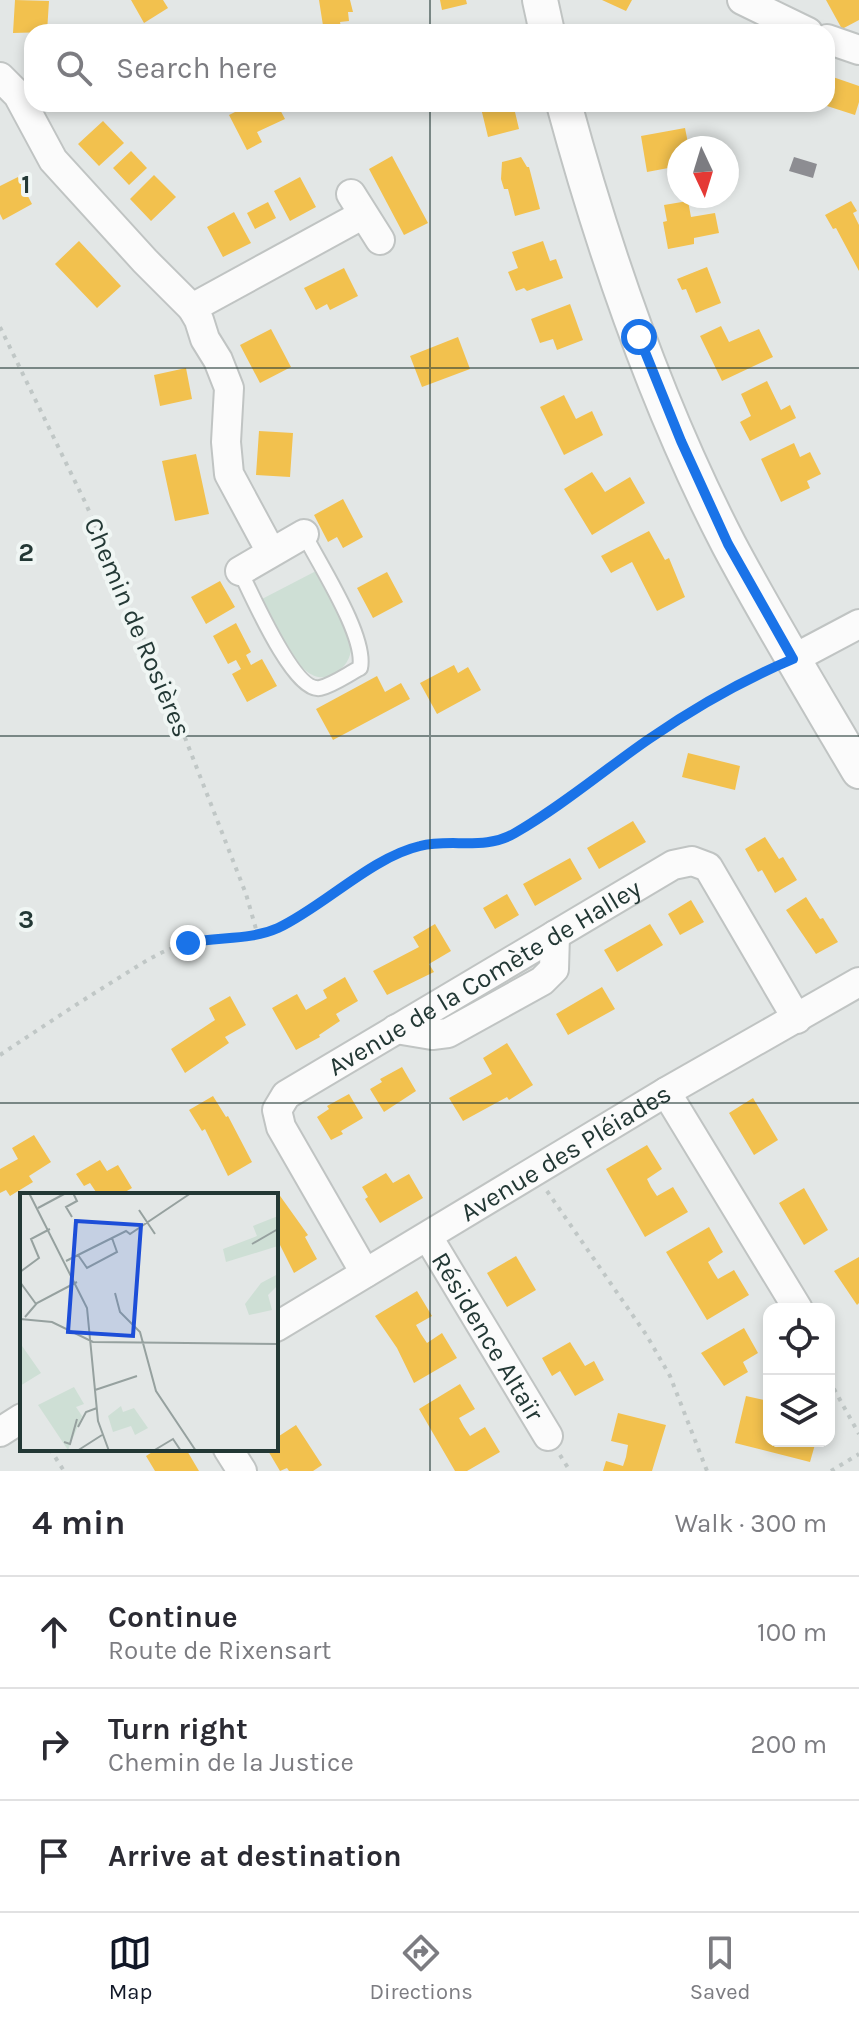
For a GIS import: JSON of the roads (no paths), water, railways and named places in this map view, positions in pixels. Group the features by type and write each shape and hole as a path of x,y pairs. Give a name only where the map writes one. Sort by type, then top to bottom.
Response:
{"street":[{"path":"540,0 545,24"},
{"path":"742,0 792,24"},
{"path":"835,42 859,50"},
{"path":"0,77 18,95 24,106"},
{"path":"27,112 53,160 192,308 229,388 226,442 229,474 271,552"},
{"path":"566,112 593,210 681,441 728,544 859,771"},
{"path":"192,308 356,204 380,240"},
{"path":"240,571 304,534"},
{"path":"793,659 859,624"},
{"name":"Avenue de la Comète de Halley","path":"365,1273 281,1127 277,1110 286,1095 673,865 692,861 708,867 797,1019"},
{"name":"Avenue des Pléiades","path":"278,1326 666,1092 859,982"},
{"path":"666,1092 794,1303"},
{"name":"Résidence Altaïr","path":"428,1237 548,1436"},
{"path":"0,1433 20,1419"},
{"path":"0,1433 20,1438"},
{"path":"229,1451 242,1471"}],"lane":[{"path":"240,571 289,666 300,680 310,687 320,688 360,668 362,658 355,631 304,534"}]}
